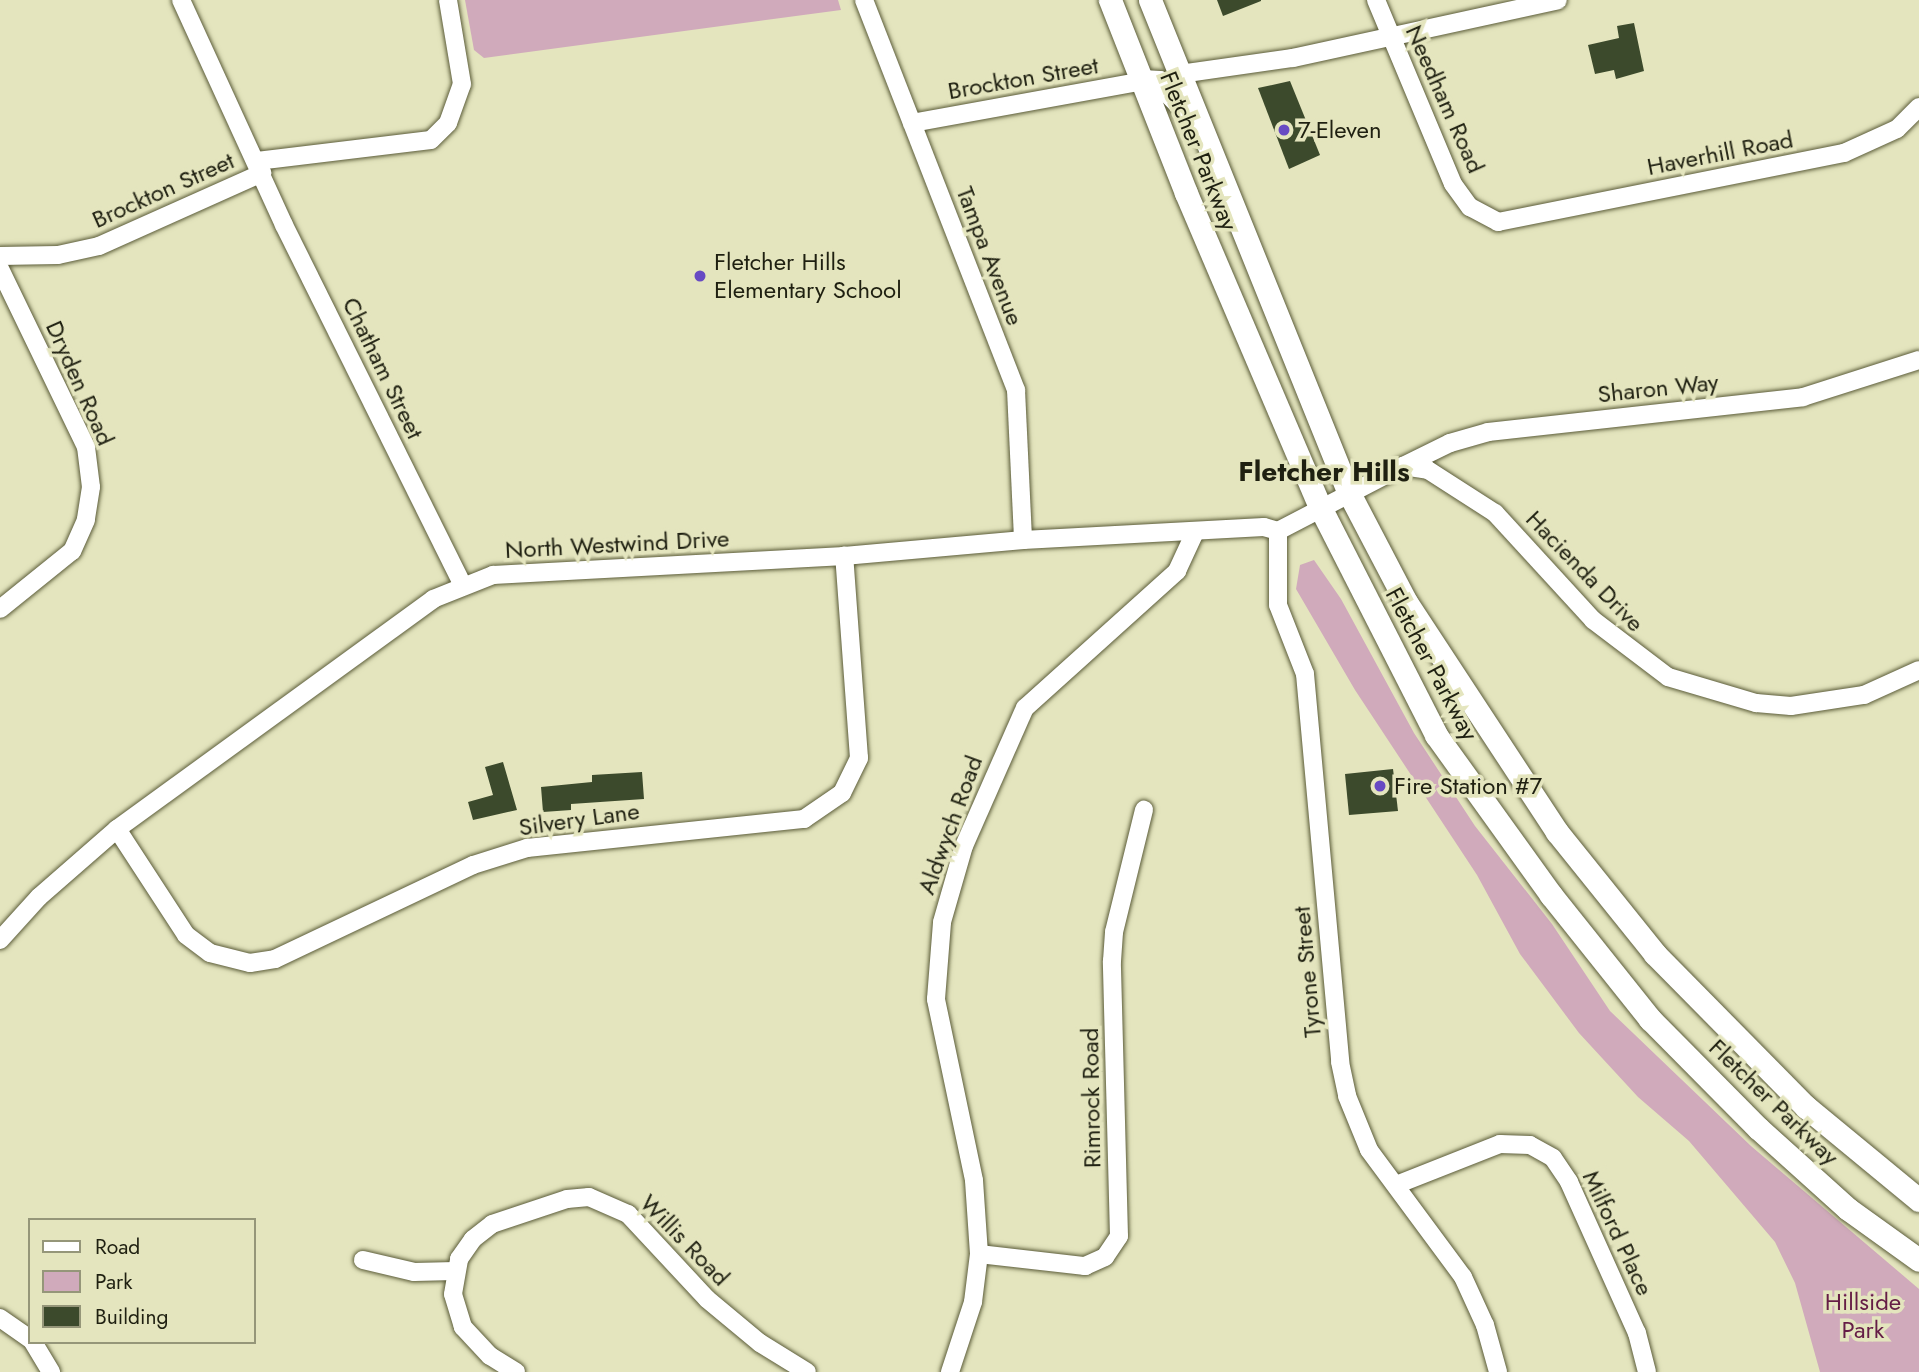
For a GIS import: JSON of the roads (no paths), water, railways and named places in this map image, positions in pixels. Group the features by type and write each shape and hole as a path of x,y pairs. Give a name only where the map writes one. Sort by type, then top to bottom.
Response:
{"main road":[{"name":"Fletcher Parkway","path":"1110,0 1320,507 1436,735 1551,895 1650,1019 1758,1128 1848,1209 1919,1261"},
{"name":"Fletcher Parkway","path":"1150,0 1348,491 1406,602 1557,832 1639,933 1806,1107 1919,1200"},
{"path":"1123,33 1151,65 1180,74"},
{"path":"1142,81 1159,82 1203,130"}],"street":[{"name":"Chatham Street","path":"181,0 259,167 463,584"},
{"name":"Brockton Street","path":"0,256 58,255 99,246 259,167 431,140 448,123 459,99 462,84 448,0"},
{"name":"Tampa Avenue","path":"864,0 1016,390 1023,540"},
{"name":"Needham Road","path":"1376,0 1453,184 1470,207 1498,222 1517,219"},
{"path":"1180,74 1293,58 1558,0"},
{"name":"Brockton Street","path":"912,123 1142,81"},
{"name":"Haverhill Road","path":"1517,219 1844,153 1896,129 1919,107"},
{"name":"Dryden Road","path":"0,270 86,447 92,487 86,520 72,551 0,609"},
{"name":"Sharon Way","path":"1403,466 1450,443 1488,432 1803,397 1919,360"},
{"path":"1278,531 1348,491 1403,466"},
{"name":"Hacienda Drive","path":"1403,466 1429,470 1495,513 1593,620 1637,658 1686,685 1756,703 1791,706 1864,695 1919,670"},
{"name":"North Westwind Drive","path":"0,940 39,897 117,829 433,599 463,584 494,575 844,556 1023,540 1264,527 1278,531"},
{"name":"Tyrone Street","path":"1278,531 1278,605 1305,674 1340,1062 1347,1096 1369,1150 1463,1277 1485,1325 1498,1372"},
{"name":"Aldwych Road","path":"950,1372 974,1302 979,1254 974,1180 936,999 942,922 964,846 1025,708 1177,570 1195,532"},
{"name":"Silvery Lane","path":"117,829 186,935 210,953 250,963 275,959 473,865 527,848 804,819 842,793 859,758 844,556"},
{"name":"Rimrock Road","path":"979,1254 1085,1266 1105,1257 1119,1236 1112,961 1114,932 1144,810"},
{"name":"Milford Place","path":"1396,1185 1500,1144 1530,1145 1553,1158 1569,1182 1637,1333 1647,1372"},
{"name":"Willis Road","path":"516,1372 490,1356 463,1327 455,1305 455,1271 473,1239 492,1224 567,1199 599,1199 628,1213 707,1299 760,1343 807,1372"},
{"path":"363,1260 414,1272 455,1271"},
{"path":"0,1318 28,1338"},
{"path":"34,1344 51,1372"}],"place":[{"name":"7-Eleven","path":"1284,130"},
{"name":"Fletcher Hills Elementary School","path":"700,276"},
{"name":"Fire Station #7","path":"1380,786"}],"district":[{"name":"Fletcher Hills","path":"1324,472"}],"park label":[{"name":"Hillside Park","path":"1863,1316"}]}
